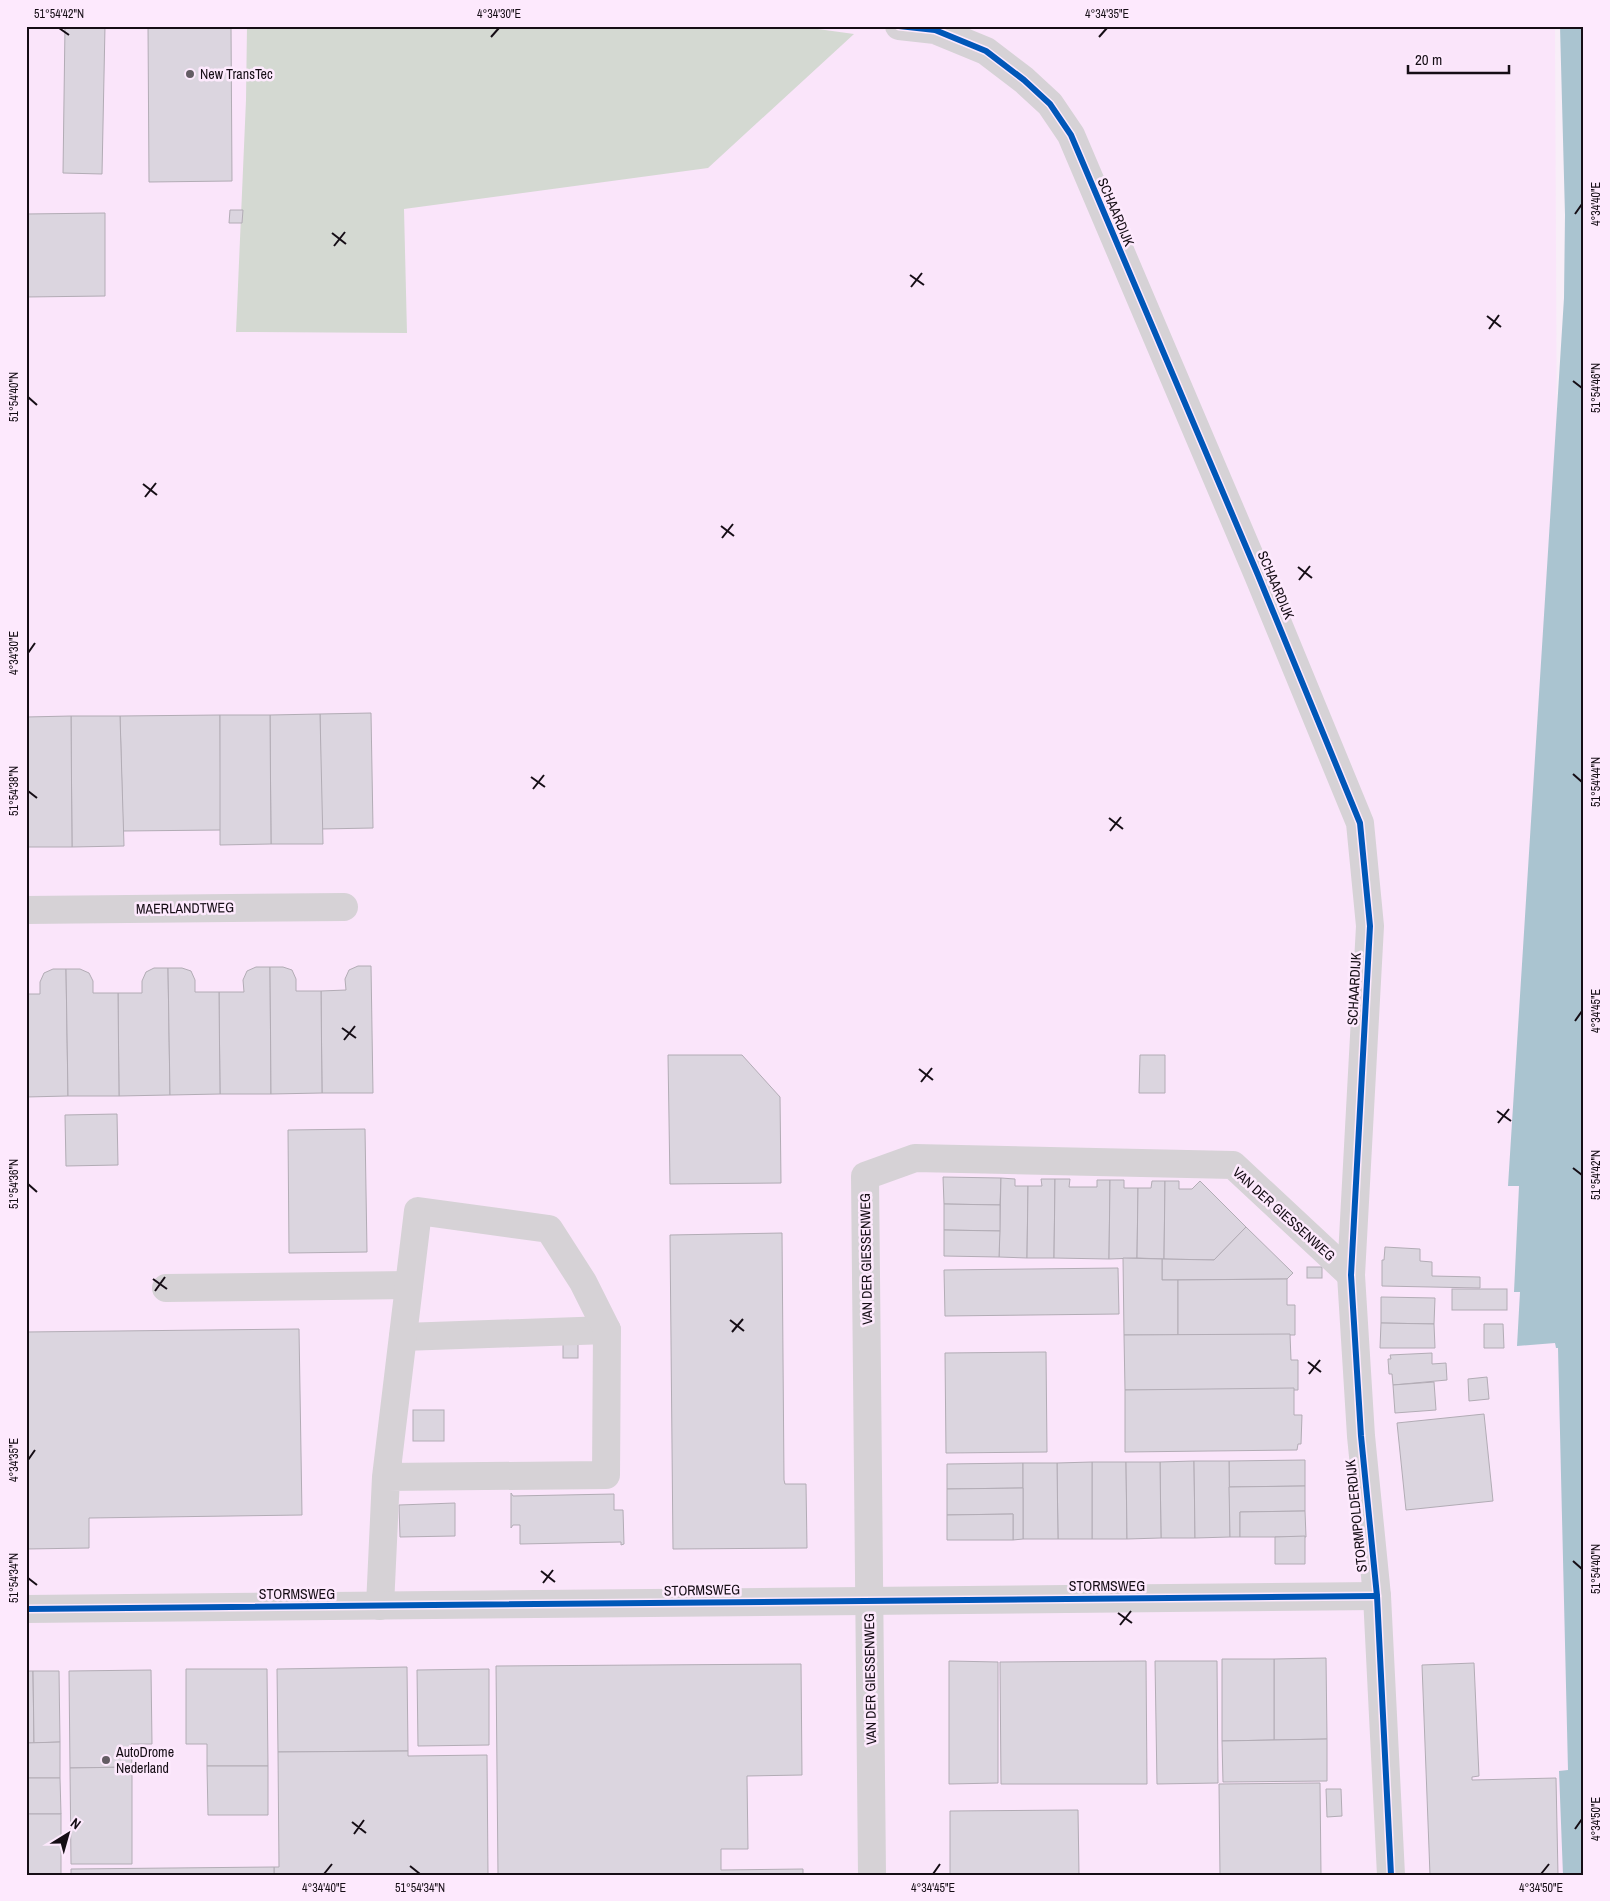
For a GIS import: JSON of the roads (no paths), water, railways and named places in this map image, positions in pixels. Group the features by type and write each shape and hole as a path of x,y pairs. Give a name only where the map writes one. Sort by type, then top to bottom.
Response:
{"street":[{"name":"SCHAARDIJK","path":"899,26 936,30 986,51 1024,80 1050,104 1071,135 1258,574 1360,823 1370,926 1351,1275"},
{"name":"MAERLANDTWEG","path":"26,910 344,906"},
{"name":"VAN DER GIESSENWEG","path":"872,1875 865,1176 915,1158 1233,1165 1351,1275"},
{"path":"380,1606 386,1477 418,1212 549,1229 583,1282 607,1330 606,1475 386,1477"},
{"name":"STORMPOLDERDIJK","path":"1351,1275 1360,1436 1377,1596 1391,1875"},
{"path":"166,1288 409,1285"},
{"path":"403,1336 607,1330"},
{"name":"STORMSWEG","path":"26,1609 1377,1596"}],"water":[{"path":"1560,26 1584,26 1584,1875 1563,1875 1559,1771 1568,1770 1558,1348 1556,1348 1555,1343 1517,1346 1520,1292 1514,1292 1519,1186 1508,1186 1564,298 1565,215"}],"place":[{"name":"New TransTec","path":"190,74"},
{"name":"AutoDrome Nederland","path":"106,1760"}]}
